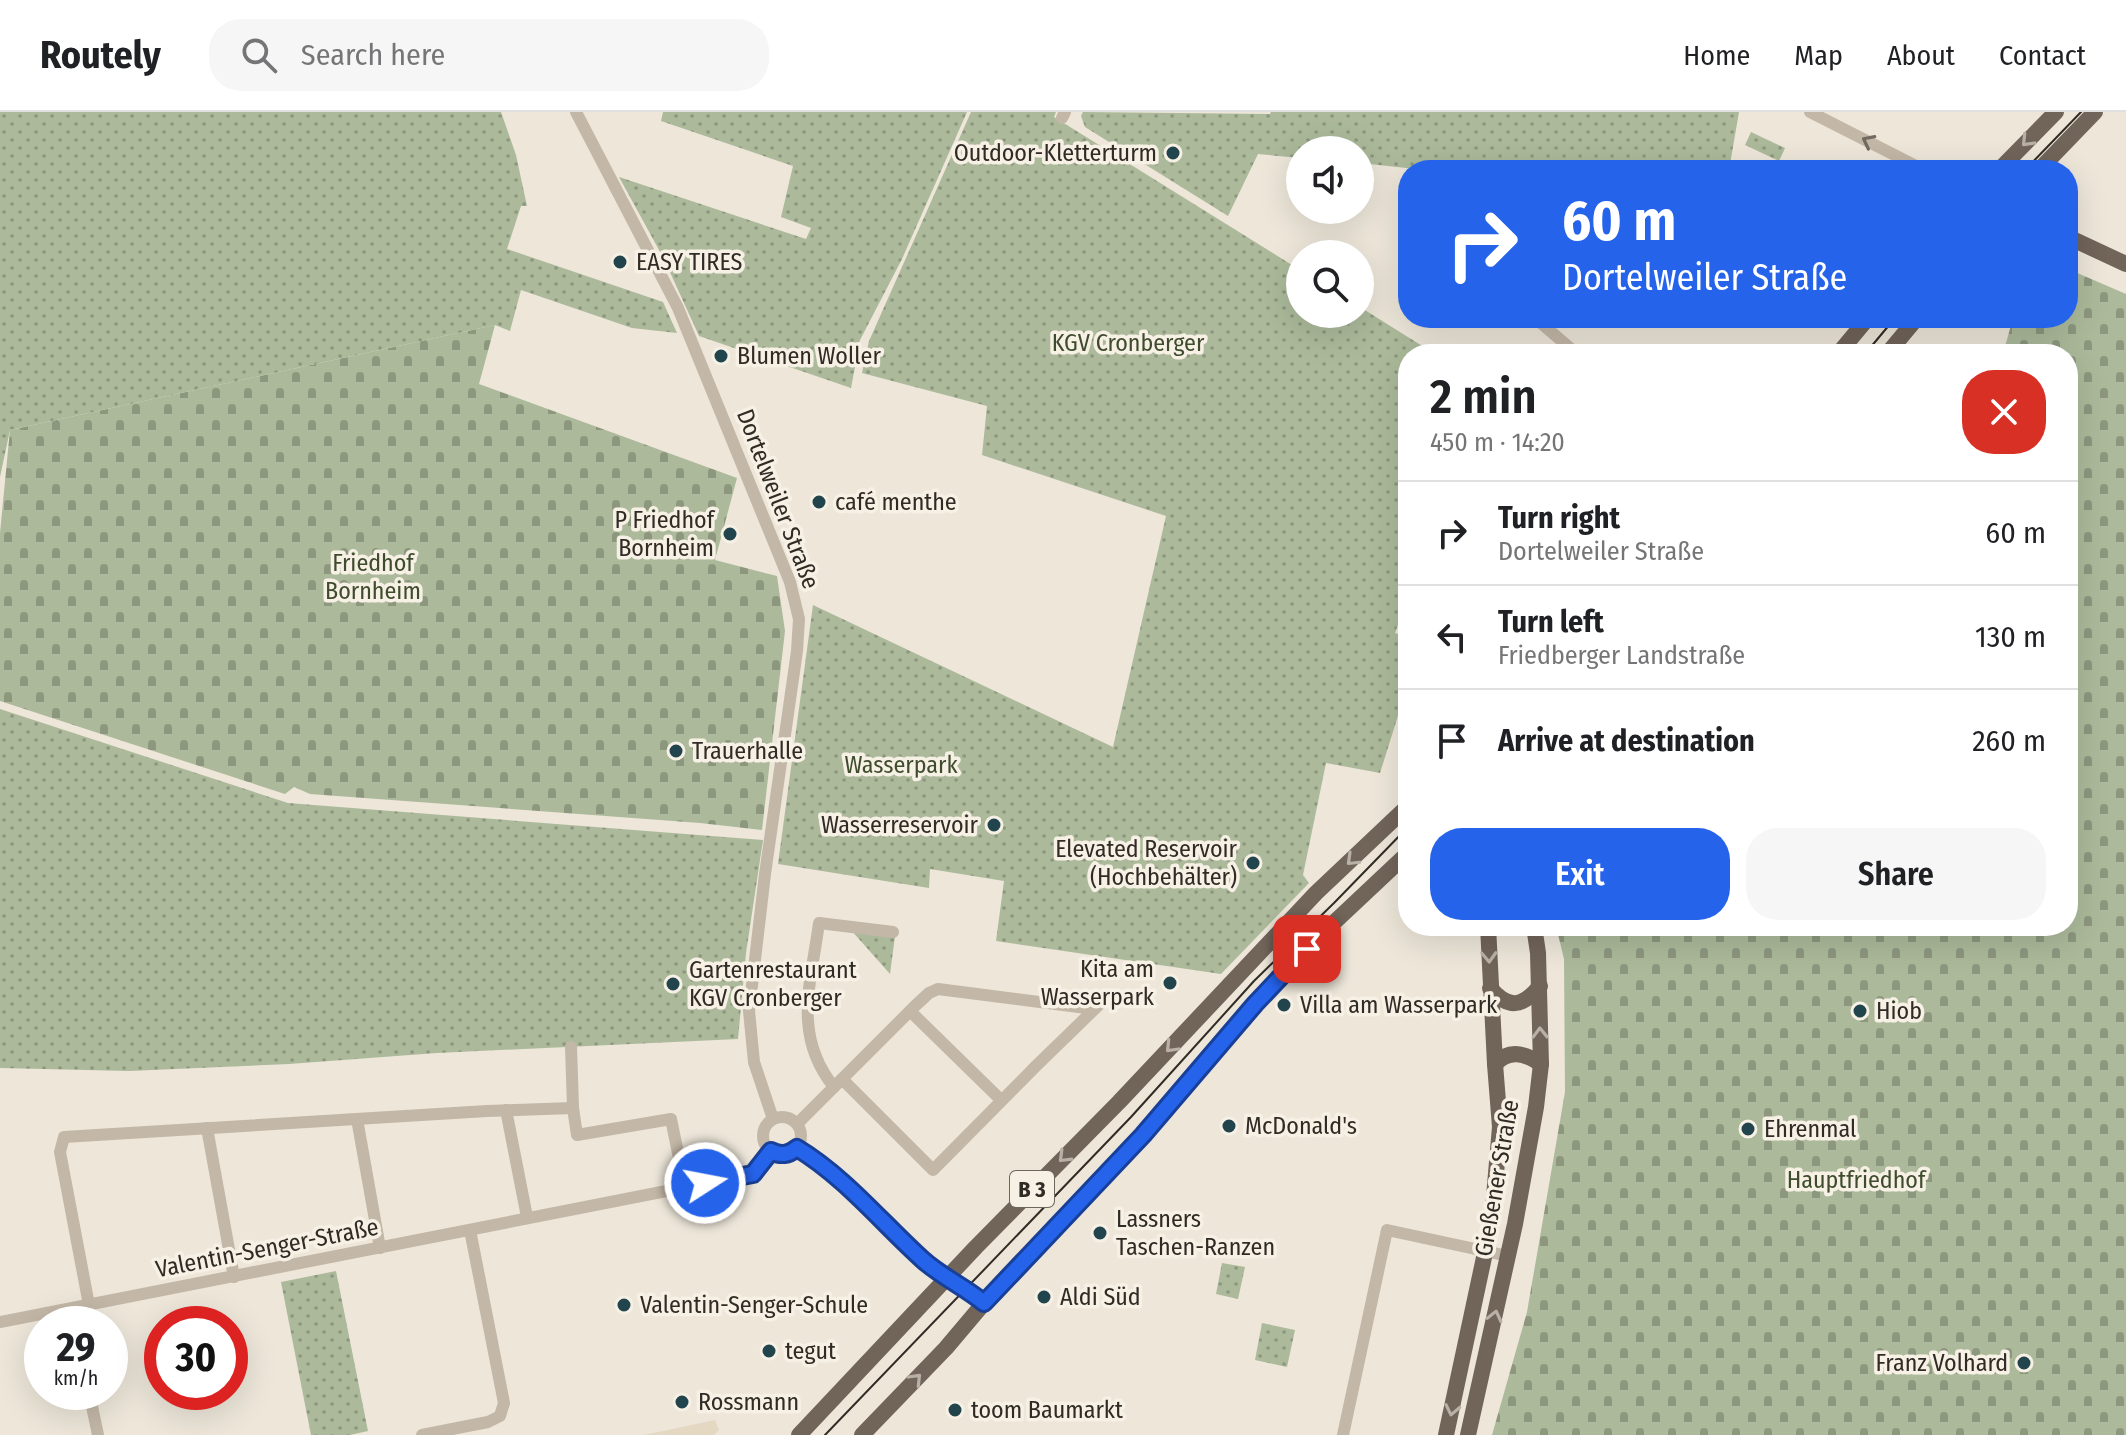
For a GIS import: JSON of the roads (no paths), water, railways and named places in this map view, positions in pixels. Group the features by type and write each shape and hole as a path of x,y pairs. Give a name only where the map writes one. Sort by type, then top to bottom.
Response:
{"main road":[{"path":"2009,160 2056,112"},
{"path":"2049,160 2095,112"},
{"path":"2078,242 2126,264"},
{"path":"2078,247 2103,254"},
{"path":"1846,344 1860,328"},
{"path":"1895,344 1909,328"},
{"name":"B 3","path":"799,1435 1316,893 1398,815"},
{"name":"B 3","path":"862,1435 1173,1101 1255,1004 1325,931 1398,862"},
{"name":"Gießener Straße","path":"1446,1435 1492,1220 1500,1127 1488,936"},
{"name":"Gießener Straße","path":"1468,1435 1508,1256 1536,1107 1541,1064 1535,936"},
{"path":"1490,988 1501,1000 1521,1003 1540,986"},
{"path":"1495,1064 1501,1058 1519,1053 1541,1064"}],"street":[{"name":"Dortelweiler Straße","path":"576,112 678,308 790,582 799,619 749,1011 754,1062 773,1119"},
{"path":"1810,112 1904,160"},
{"path":"1547,328 1565,344"},
{"path":"893,932 819,923 807,1027 815,1058 823,1073 838,1083 933,1170 1108,996"},
{"path":"797,1124 910,1011 929,993 938,989 1094,1009"},
{"path":"910,1011 1001,1100"},
{"path":"571,1047 577,1135 671,1119 685,1187"},
{"path":"89,1305 60,1152 64,1137 573,1108"},
{"path":"506,1110 527,1217"},
{"path":"783,1117 797,1124 801,1139 797,1148 790,1153 778,1155 764,1143 766,1126 773,1119 783,1117"},
{"path":"357,1119 380,1248"},
{"path":"207,1128 234,1277"},
{"path":"797,1148 849,1189 935,1270 984,1303"},
{"name":"Valentin-Senger-Straße","path":"83,1306 753,1174 771,1151"},
{"path":"422,1435 488,1422 500,1416 504,1403 470,1230"},
{"path":"1343,1435 1387,1230 1508,1256"},
{"name":"Valentin-Senger-Straße","path":"0,1322 24,1317"},
{"path":"93,1410 98,1435"}],"tram line":[{"path":"2035,160 2081,112"},
{"path":"1873,344 1887,328"},
{"path":"825,1435 1131,1117 1254,981 1398,837"}],"place":[{"name":"Outdoor-Kletterturm","path":"1173,153"},
{"name":"EASY TIRES","path":"620,262"},
{"name":"Blumen Woller","path":"721,356"},
{"name":"café menthe","path":"819,502"},
{"name":"P Friedhof Bornheim","path":"730,534"},
{"name":"Trauerhalle","path":"676,751"},
{"name":"Wasserreservoir","path":"994,825"},
{"name":"Elevated Reservoir (Hochbehälter)","path":"1253,863"},
{"name":"Kita am Wasserpark","path":"1170,983"},
{"name":"Gartenrestaurant KGV Cronberger","path":"673,984"},
{"name":"Villa am Wasserpark","path":"1284,1005"},
{"name":"Hiob","path":"1860,1011"},
{"name":"McDonald's","path":"1229,1126"},
{"name":"Ehrenmal","path":"1748,1129"},
{"name":"Lassners Taschen-Ranzen","path":"1100,1233"},
{"name":"Aldi Süd","path":"1044,1297"},
{"name":"Valentin-Senger-Schule","path":"624,1305"},
{"name":"tegut","path":"769,1351"},
{"name":"Franz Volhard","path":"2024,1363"},
{"name":"Rossmann","path":"682,1402"},
{"name":"toom Baumarkt","path":"955,1410"}],"park label":[{"name":"KGV Cronberger","path":"1128,343"},
{"name":"Friedhof Bornheim","path":"373,577"},
{"name":"Wasserpark","path":"901,765"},
{"name":"Hauptfriedhof","path":"1856,1180"}]}
